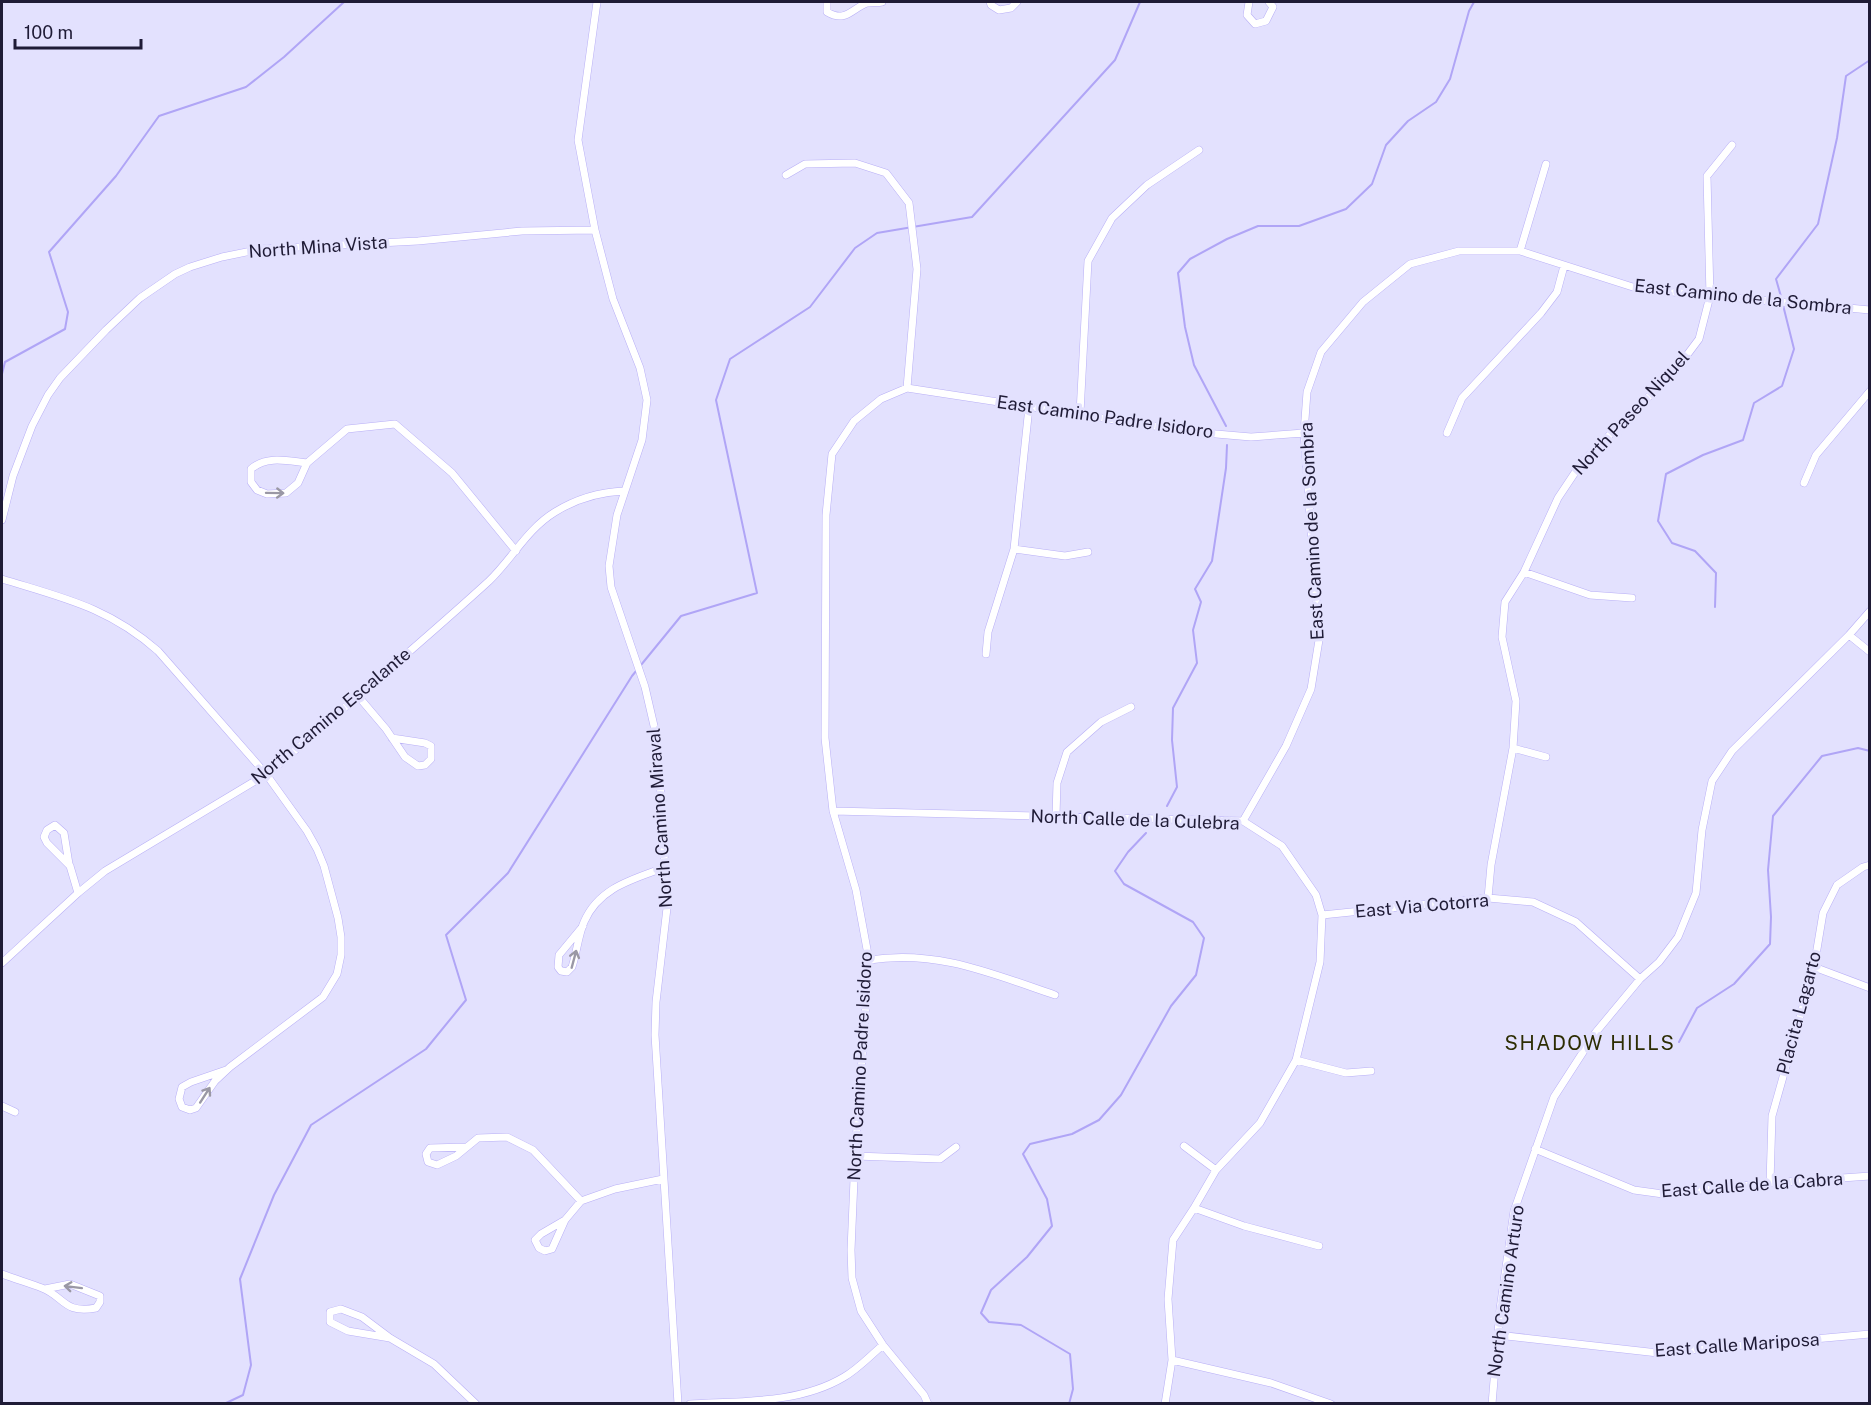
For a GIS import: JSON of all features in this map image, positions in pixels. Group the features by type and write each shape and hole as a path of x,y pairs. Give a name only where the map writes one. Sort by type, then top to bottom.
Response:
{"street":[{"name":"North Camino Miraval","path":"597,2 578,140 595,230 613,299 640,368 646,390 642,440 624,491 609,555 614,598 645,687 655,724 660,762 666,867 665,928 655,1018 678,1404"},
{"path":"827,2 825,4 827,12 835,16 848,15 866,2 882,2"},
{"path":"990,2 999,10 1011,8 1017,2"},
{"path":"1249,2 1247,15 1255,24 1266,21 1273,8 1269,2"},
{"name":"North Paseo Niquel","path":"1488,898 1491,865 1513,748 1516,701 1502,637 1505,602 1524,572 1558,498 1582,462 1675,371 1699,339 1710,296 1707,176 1732,145"},
{"path":"1080,413 1088,261 1112,218 1147,186 1199,150"},
{"path":"786,175 805,164 855,163 886,173 909,203 917,269 907,388"},
{"path":"1520,251 1546,164"},
{"name":"North Mina Vista","path":"2,520 13,476 32,426 54,387 72,365 140,298 156,285 182,270 222,257 261,249 418,241 512,232 595,230"},
{"name":"East Camino de la Sombra","path":"1243,821 1286,746 1311,689 1319,640 1304,433 1307,392 1321,352 1363,302 1410,264 1459,250 1520,251 1639,289 1869,310"},
{"path":"1447,433 1462,398 1541,313 1557,292 1564,266"},
{"name":"East Camino Padre Isidoro","path":"907,388 1193,432 1251,437 1304,433"},
{"name":"North Camino Padre Isidoro","path":"907,388 881,399 854,421 832,454 826,514 825,738 833,811 856,890 869,960 855,1156 850,1250 852,1278 861,1311 883,1345 924,1395 928,1404"},
{"path":"1804,483 1816,455 1869,391"},
{"path":"986,654 988,632 1014,549 1029,407"},
{"path":"307,463 272,459 258,462 251,469 251,482 257,490 267,494 286,493 298,483 307,463 347,429 395,424 452,473 516,550"},
{"name":"North Camino Escalante","path":"2,963 78,893 115,864 266,774 491,579 539,524 555,511 593,495 624,491"},
{"path":"1014,549 1065,556 1088,552"},
{"path":"1524,572 1590,595 1632,598"},
{"path":"2,579 108,615 140,636 162,656 266,774 297,816 321,857 340,927 342,946 340,965 334,982 323,997 226,1070 196,1108 190,1110 182,1107 179,1100 182,1087 226,1070"},
{"name":"North Camino Arturo","path":"1492,1404 1498,1335 1514,1211 1554,1097 1596,1032 1640,979 1659,962 1678,937 1696,893 1702,830 1712,781 1732,751 1849,635 1869,611"},
{"path":"1849,635 1869,652"},
{"path":"358,696 405,757 418,766 425,765 431,759 431,746 392,738"},
{"path":"1056,816 1057,783 1067,752 1101,722 1131,708"},
{"path":"1513,748 1546,758"},
{"name":"North Calle de la Culebra","path":"833,811 1243,821 1282,846 1316,895 1322,915 1320,962 1296,1060 1260,1123 1216,1170 1173,1240 1168,1299 1172,1360 1165,1404"},
{"path":"70,866 44,837 47,830 55,825 64,833 78,893"},
{"name":"Placita Lagarto","path":"1770,1183 1772,1116 1814,967 1823,914 1837,885 1869,865"},
{"path":"583,926 558,958 558,967 561,971 567,972 572,967 583,926 592,907 607,892 618,885 666,867"},
{"name":"East Via Cotorra","path":"1322,915 1488,898 1533,902 1576,922 1640,979"},
{"path":"869,960 889,956 955,962 1055,995"},
{"path":"1814,967 1869,988"},
{"path":"1296,1060 1346,1073 1371,1071"},
{"path":"2,1106 15,1112"},
{"path":"466,1147 430,1148 426,1154 428,1162 437,1165 456,1156 478,1138 507,1137 533,1150 581,1201"},
{"path":"1184,1146 1216,1170"},
{"path":"855,1156 940,1159 956,1148"},
{"name":"East Calle de la Cabra","path":"1535,1149 1634,1190 1663,1194 1869,1176"},
{"path":"565,1220 535,1240 539,1248 545,1251 552,1249 565,1220 581,1201 615,1189 663,1179"},
{"path":"1194,1208 1245,1226 1319,1246"},
{"path":"2,1274 45,1289 64,1304 83,1310 96,1308 100,1302 100,1296 70,1284 45,1289"},
{"path":"390,1338 348,1331 330,1322 330,1312 341,1310 362,1317 390,1338 434,1364 476,1404"},
{"name":"East Calle Mariposa","path":"1498,1335 1658,1353 1869,1334"},
{"path":"690,1404 762,1400 813,1391 845,1377 883,1345"},
{"path":"1172,1360 1271,1383 1330,1404"}],"waterway":[{"path":"2,374 5,362 65,329 68,312 49,252 116,176 159,116 246,87 284,57 344,2"},
{"path":"224,1404 243,1395 251,1365 240,1279 274,1195 311,1125 426,1049 466,1000 446,935 508,873 632,676 681,616 757,593 716,400 730,359 810,307 855,248 877,233 972,217 1115,60 1140,2"},
{"path":"1226,426 1194,365 1185,327 1178,273 1190,259 1227,239 1258,226 1299,226 1346,209 1372,184 1386,145 1408,121 1436,102 1450,79 1469,11 1474,2"},
{"path":"1782,300 1776,279 1818,224 1837,138 1846,76 1870,60"},
{"path":"1715,607 1716,573 1695,551 1672,543 1658,521 1666,474 1703,455 1743,440 1754,403 1782,386 1794,349 1783,305"},
{"path":"1167,806 1177,787 1172,740 1173,708 1197,663 1193,630 1201,602 1195,589 1212,561 1226,468 1227,445"},
{"path":"1679,1042 1697,1008 1734,984 1770,944 1768,870 1773,816 1822,756 1858,748 1870,751"},
{"path":"1069,1404 1073,1389 1070,1354 1021,1325 989,1322 981,1313 991,1290 1027,1257 1052,1226 1047,1199 1023,1154 1030,1144 1072,1134 1099,1120 1121,1095 1171,1006 1196,975 1204,938 1193,922 1124,884 1115,871 1128,852 1146,833"}],"district":[{"name":"SHADOW HILLS","path":"1590,1043"}]}
